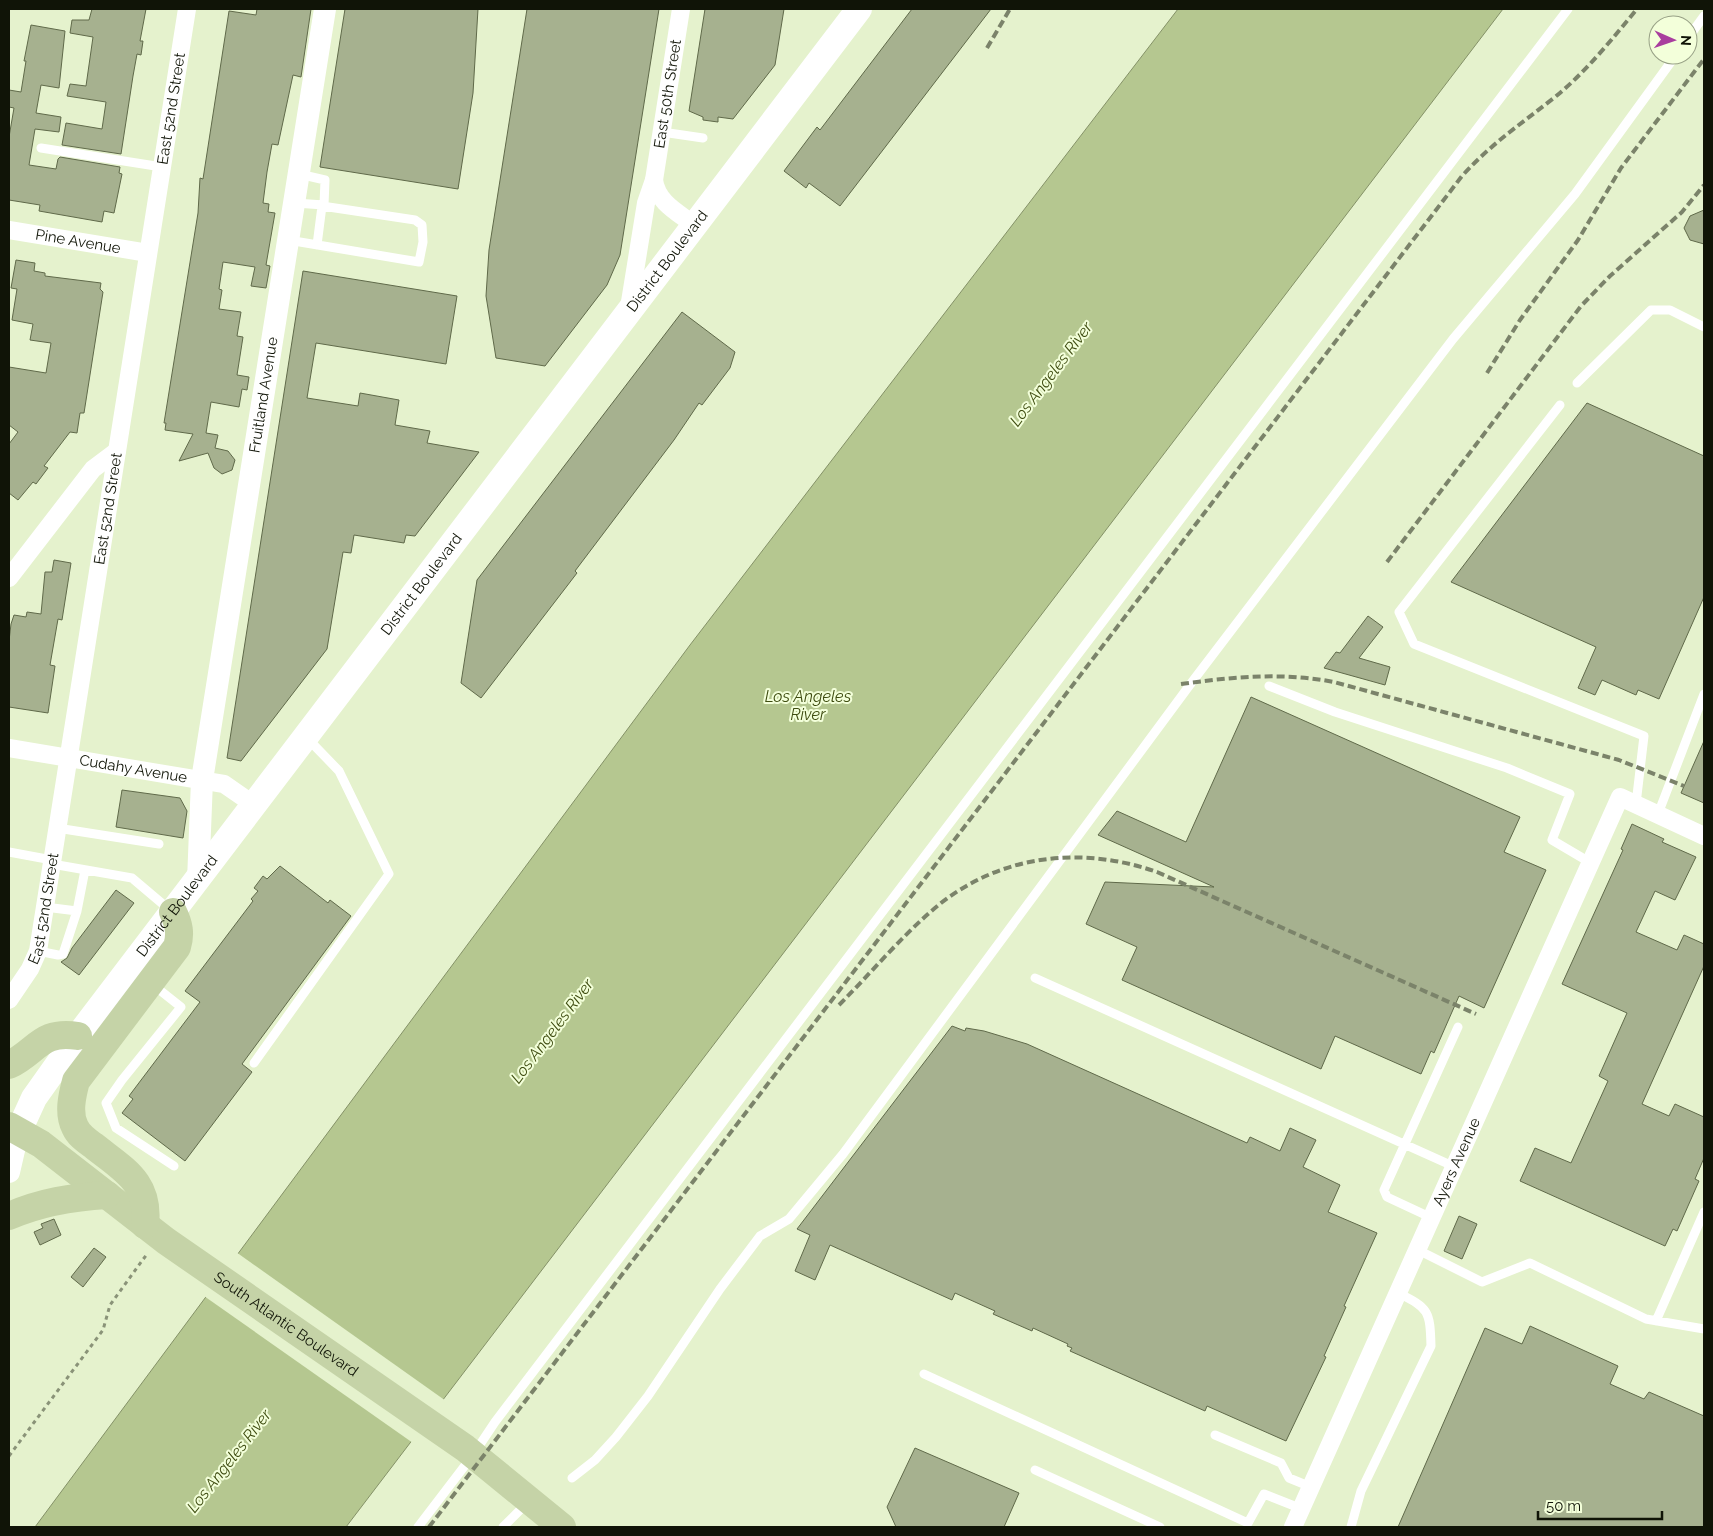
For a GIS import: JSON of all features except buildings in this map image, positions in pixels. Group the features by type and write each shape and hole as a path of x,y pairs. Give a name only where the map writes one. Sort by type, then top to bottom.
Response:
{"main road":[{"name":"District Boulevard","path":"173,912 693,224 859,9"},
{"path":"157,1234 139,1185 131,1175 81,1136 74,1126 71,1099 76,1081 140,974 177,948 180,938 173,912"},
{"name":"District Boulevard","path":"14,1130 78,1036 140,974"},
{"path":"9,1065 25,1057 47,1038 66,1034 78,1036"},
{"name":"South Atlantic Boulevard","path":"14,1130 41,1144 157,1234 469,1452 530,1499 562,1527"},
{"path":"9,1216 44,1203 107,1195"}],"street":[{"name":"East 52nd Street","path":"9,1000 30,969 38,951 187,9"},
{"name":"Fruitland Avenue","path":"198,881 202,780 325,9"},
{"name":"East 50th Street","path":"629,309 646,203 654,180 681,9"},
{"path":"654,180 656,191 662,200 693,224"},
{"name":"Pine Avenue","path":"9,230 148,253"},
{"path":"9,578 93,469 117,451"},
{"name":"Cudahy Avenue","path":"9,748 224,784 253,804"},
{"path":"1628,801 1704,836"},
{"name":"Ayers Avenue","path":"1293,1527 1591,863 1628,801"},
{"name":"District Boulevard","path":"9,1172 14,1130"}],"lane":[{"path":"418,1527 469,1452 495,1422 1568,9"},
{"path":"572,1478 595,1460 616,1437 648,1396 720,1289 760,1236 789,1219 843,1154 1192,682 1453,339 1575,194 1669,65"},
{"path":"662,132 703,138"},
{"path":"41,148 162,167"},
{"path":"299,174 325,180 327,183 317,245"},
{"path":"288,240 420,262 423,242 422,225 415,220 294,203"},
{"path":"1577,383 1651,310 1670,310 1704,327"},
{"path":"1560,404 1399,612 1414,644 1644,736 1628,801"},
{"path":"1269,686 1335,712 1507,768 1570,794 1552,840 1591,863"},
{"path":"1658,814 1704,694"},
{"path":"254,1063 389,874 339,771 306,737"},
{"path":"57,828 159,844"},
{"path":"9,852 85,870 132,878 173,912"},
{"path":"38,951 58,955 63,954 77,911 85,870"},
{"path":"45,907 77,911"},
{"path":"140,974 181,1007 122,1080 106,1103 116,1128 174,1166"},
{"path":"1035,978 1455,1167"},
{"path":"1432,1218 1385,1194 1384,1190 1458,1026"},
{"path":"1656,1321 1704,1212"},
{"path":"1418,1250 1482,1282 1530,1263 1646,1319 1704,1329"},
{"path":"1351,1527 1360,1491 1432,1346 1431,1320 1422,1304 1398,1293"},
{"path":"924,1374 1248,1523 1264,1494 1302,1509"},
{"path":"1215,1435 1281,1463 1289,1478 1311,1487"},
{"path":"1035,1470 1160,1527"},
{"path":"503,1527 530,1499"}],"path":[{"path":"9,1456 11,1450 104,1330 110,1305 157,1234"}],"water":[{"name":"Los Angeles River","path":"1178,9 1503,9 346,1527 35,1527 690,645"}],"pier":[{"path":"236,1252 446,1401 413,1443 204,1296"}],"railway":[{"path":"987,48 1010,9"},
{"path":"429,1527 1462,176 1496,144 1577,77 1637,9"},
{"path":"1487,373 1520,320 1578,240 1621,168 1704,59"},
{"path":"1387,562 1581,306 1610,276 1682,212 1704,185"},
{"path":"1181,684 1219,679 1277,676 1334,682 1619,760 1684,786"},
{"path":"839,1005 914,927 941,903 965,887 991,874 1018,865 1045,859 1073,857 1101,859 1157,872 1476,1014"}]}
